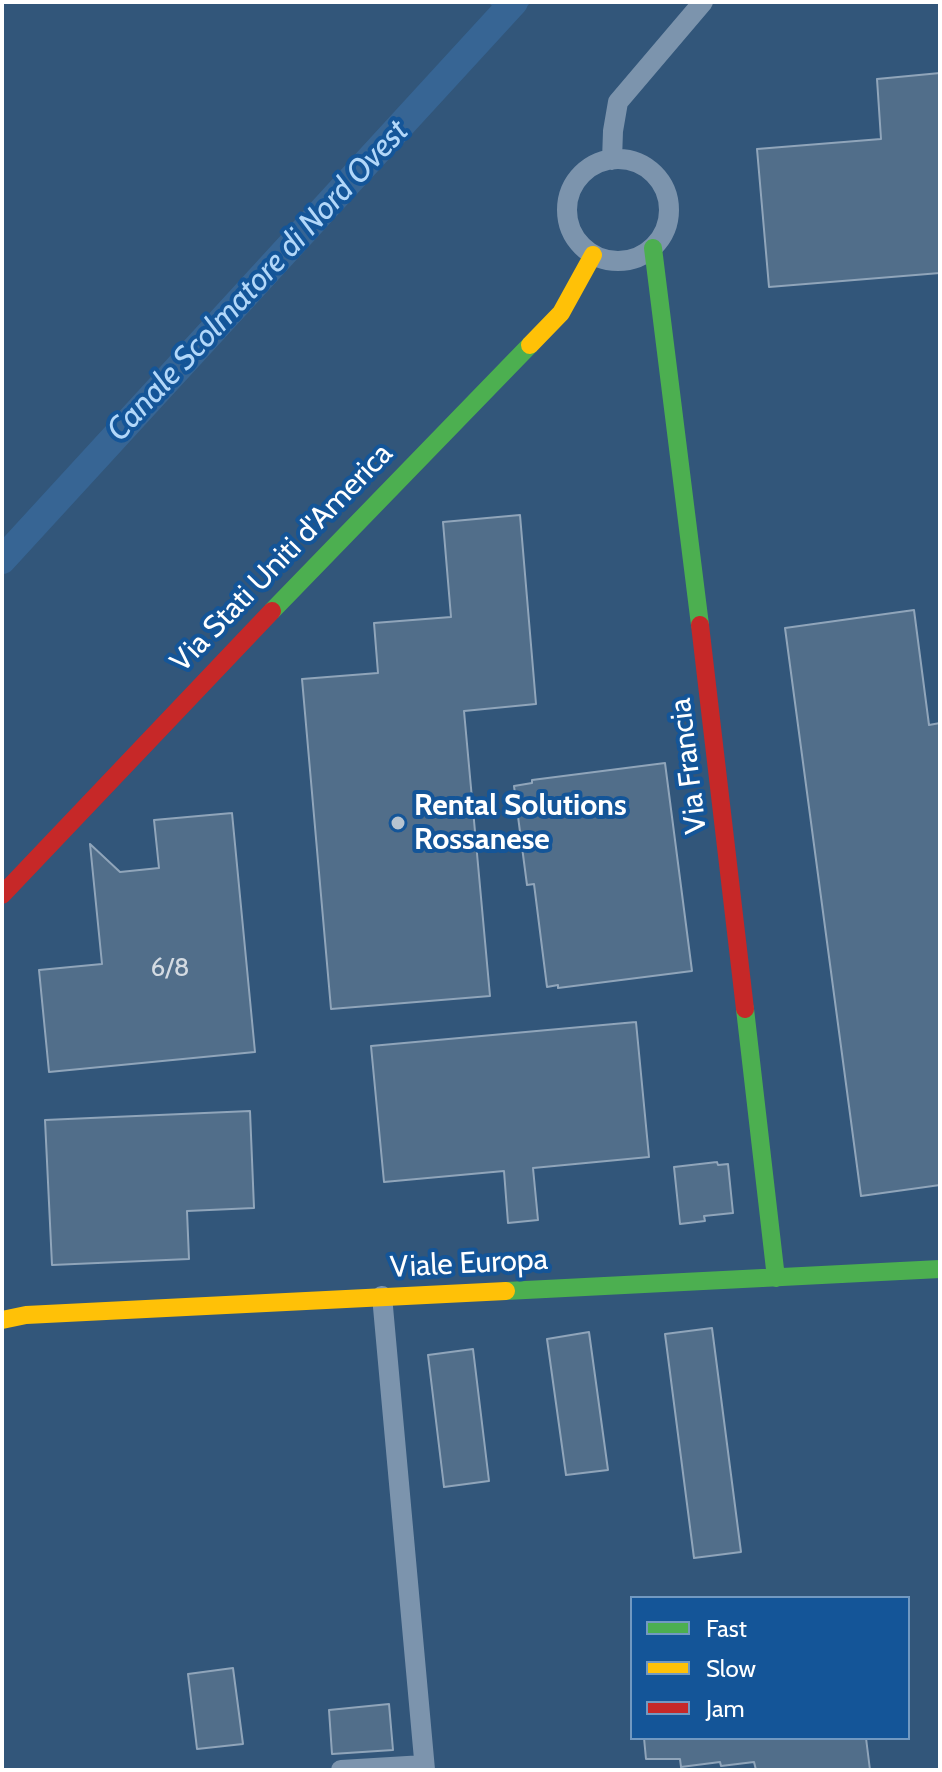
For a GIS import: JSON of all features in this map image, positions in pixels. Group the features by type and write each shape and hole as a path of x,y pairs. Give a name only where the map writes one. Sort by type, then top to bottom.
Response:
{"street":[{"path":"612,160 618,102 703,2"},
{"path":"629,160 645,166 657,177 666,192 669,207 663,237 653,248 639,257 608,261 593,255 581,245 572,232 567,216 568,201 583,173 597,164 629,160"},
{"name":"Via Francia","path":"653,248 709,694 776,1278"},
{"name":"Via Stati Uniti d'America","path":"2,895 188,697 561,313 593,255"},
{"name":"Viale Europa","path":"2,1320 26,1315 940,1269"},
{"path":"341,1770 425,1767 382,1296"}],"water":[{"path":"531,2 511,23 490,4"}],"building":[{"path":"940,73 940,273 769,287 757,149 881,139 877,79"},
{"path":"520,515 536,704 464,711 490,996 331,1009 302,679 378,673 374,623 451,617 443,522"},
{"path":"914,610 929,725 940,723 940,1185 861,1196 785,628"},
{"path":"665,763 692,971 547,987 534,884 527,885 514,786 532,783 532,780"},
{"path":"232,813 255,1052 49,1072 39,970 102,964 90,844 120,872 159,868 154,820"},
{"path":"636,1022 649,1157 533,1168 538,1220 508,1223 504,1171 384,1182 371,1046"},
{"path":"250,1111 254,1208 187,1211 189,1259 52,1265 45,1120"},
{"path":"717,1162 718,1165 728,1164 733,1213 704,1216 705,1221 680,1224 674,1167"},
{"path":"712,1328 741,1552 694,1558 665,1334"},
{"path":"589,1332 608,1470 566,1475 547,1339"},
{"path":"473,1349 489,1481 444,1487 428,1355"},
{"path":"233,1668 243,1744 197,1749 188,1674"},
{"path":"389,1704 393,1750 332,1754 329,1710"},
{"path":"644,1740 866,1740 870,1770 756,1770 754,1762 681,1767 680,1759 646,1759"}],"waterway":[{"name":"Canale Scolmatore di Nord Ovest","path":"2,560 514,2"}],"traffic: fast":[{"path":"653,248 700,625"},
{"path":"272,611 530,345"},
{"path":"745,1009 776,1278"},
{"path":"506,1291 940,1269"}],"traffic: slow":[{"path":"530,345 561,313 593,255"},
{"path":"2,1320 26,1315 506,1291"}],"traffic: jam":[{"path":"2,895 272,611"},
{"path":"700,625 745,1009"}],"place":[{"name":"Rental Solutions Rossanese","path":"398,823"}]}
